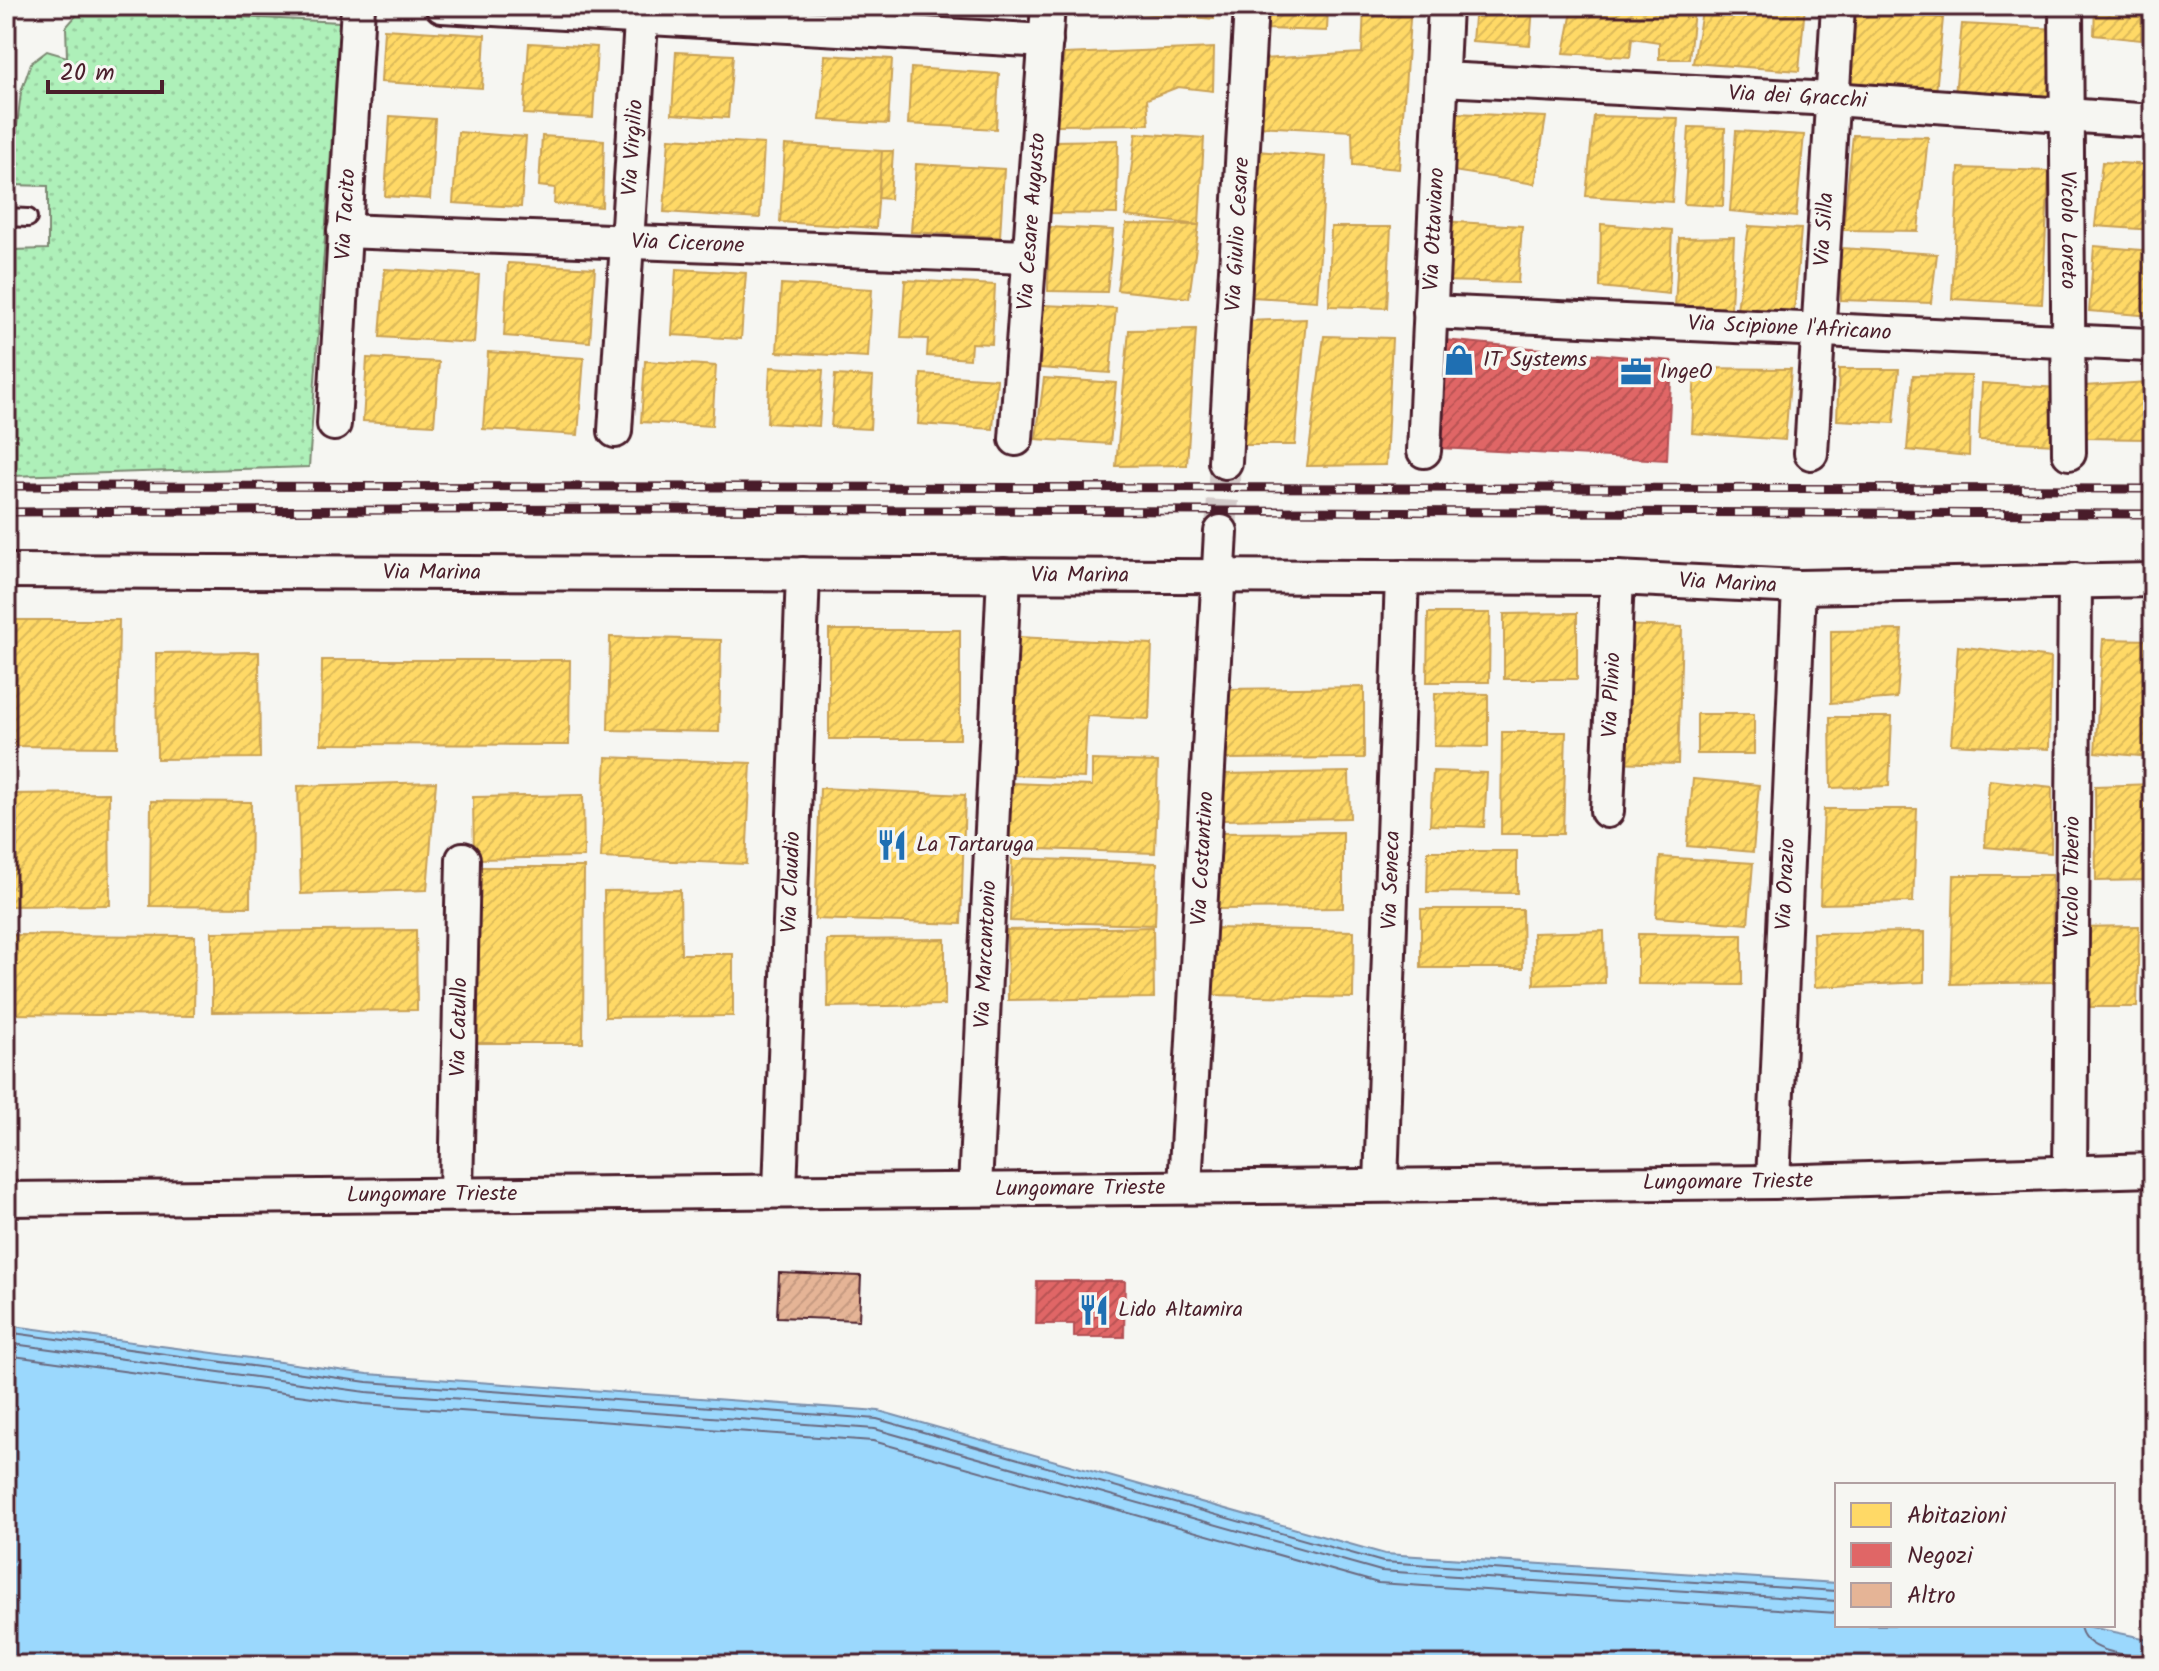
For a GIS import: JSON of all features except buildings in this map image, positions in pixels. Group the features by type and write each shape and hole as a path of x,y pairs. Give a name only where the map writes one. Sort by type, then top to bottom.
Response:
{"street":[{"name":"Via Tacito","path":"334,424 358,6"},
{"path":"442,6 642,12 1046,41"},
{"name":"Via Cesare Augusto","path":"1016,439 1048,6"},
{"name":"Via Giulio Cesare","path":"1225,462 1251,6"},
{"name":"Via Ottaviano","path":"1424,451 1445,6"},
{"name":"Via Silla","path":"1811,453 1838,6"},
{"name":"Vicolo Loreto","path":"2066,6 2069,453"},
{"name":"Via Virgilio","path":"615,431 642,12"},
{"name":"Via dei Gracchi","path":"1442,79 1832,99 2153,121"},
{"name":"Via Cicerone","path":"344,231 1029,257"},
{"name":"Via Scipione l'Africano","path":"1430,312 2149,345"},
{"name":"Via Costantino","path":"1185,1186 1221,532"},
{"name":"Via Marina","path":"6,571 1617,578 1799,587 2153,580"},
{"name":"Via Claudio","path":"780,1190 803,574"},
{"name":"Via Marcantonio","path":"975,1188 1004,575"},
{"name":"Via Seneca","path":"1381,1184 1402,577"},
{"name":"Via Plinio","path":"1607,811 1617,578"},
{"name":"Vicolo Tiberio","path":"2070,1173 2075,580"},
{"name":"Via Orazio","path":"1773,1182 1799,587"},
{"name":"Via Catullo","path":"456,1193 463,859"},
{"name":"Lungomare Trieste","path":"6,1199 1773,1182 2153,1170"}],"lane":[{"path":"6,217 28,218"}],"green space":[{"path":"82,9 340,22 309,467 11,476 11,250 48,249 48,186 10,185 21,92 31,63 47,51 67,57 66,27"}],"water":[{"path":"6,1325 368,1374 879,1411 1385,1554 1835,1583 1835,1627 2091,1627 2153,1640 2153,1665 6,1665"}],"tunnel":[{"path":"1221,532 1225,462"}],"railway":[{"path":"6,486 2153,489"},
{"path":"6,512 615,509 2153,514"}],"place":[{"name":"IT Systems","path":"1459,360"},
{"name":"IngeO","path":"1636,372"},
{"name":"La Tartaruga","path":"892,845"},
{"name":"Lido Altamira","path":"1094,1310"}]}
